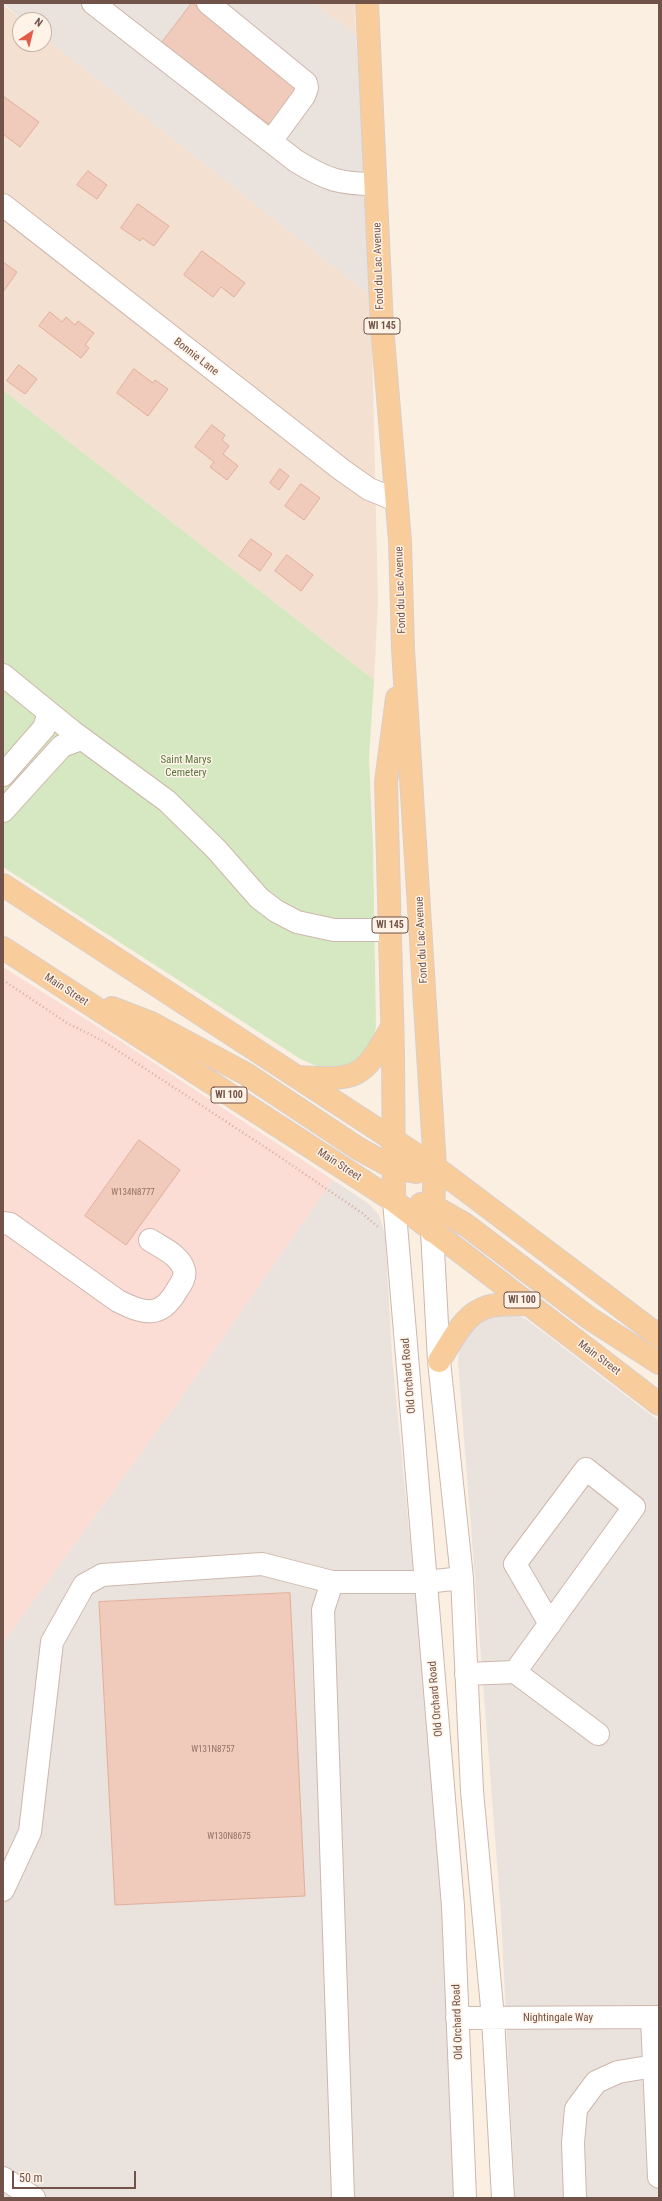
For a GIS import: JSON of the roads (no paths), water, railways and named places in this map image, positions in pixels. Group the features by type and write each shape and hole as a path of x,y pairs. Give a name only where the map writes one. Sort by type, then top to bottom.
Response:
{"main road":[{"name":"Fond du Lac Avenue","path":"367,3 382,326 400,541 403,649 435,1167 432,1231"},
{"name":"Fond du Lac Avenue","path":"394,1201 392,1027 386,782 403,649"},
{"path":"3,885 435,1167 659,1336"},
{"name":"Main Street","path":"3,948 64,989 394,1201 659,1404"},
{"path":"64,989 151,1023 246,1074 359,1148 394,1168 416,1172 435,1167"},
{"path":"297,1077 338,1079 353,1075 366,1068 392,1027"},
{"path":"394,1201 433,1206 466,1225 589,1318 659,1363"},
{"path":"439,1362 467,1318 479,1310 488,1306 528,1304"}],"street":[{"path":"94,3 296,161 332,180 353,184 375,184"},
{"path":"208,3 306,83 307,88 304,96 271,141"},
{"name":"Bonnie Lane","path":"3,205 342,470 369,489 396,500"},
{"path":"3,675 81,739 167,801 216,849 259,898 276,911 297,922 334,930 390,930"},
{"path":"3,775 44,728 49,713"},
{"path":"3,811 62,746 81,739"},
{"name":"Old Orchard Road","path":"394,1201 453,1906 465,2198"},
{"path":"3,1223 10,1224 118,1301 138,1311 154,1311 167,1305 184,1278 184,1270 177,1258 150,1240"},
{"path":"432,1231 439,1362 462,1578 472,1791 492,2018 502,2198"},
{"path":"516,1672 634,1507 586,1469 515,1564 550,1624"},
{"path":"3,1890 30,1832 52,1642 84,1585 102,1575 262,1564 332,1582 426,1582 462,1578"},
{"path":"332,1582 323,1610 344,2198"},
{"path":"466,1674 516,1672 598,1734"},
{"path":"655,2017 654,2066 659,2177"},
{"name":"Nightingale Way","path":"457,2018 655,2017"},
{"path":"575,2198 573,2143 576,2109 596,2082 618,2072 654,2066"},
{"path":"3,2178 34,2198"}],"park label":[{"name":"Saint Marys Cemetery","path":"186,766"}]}
